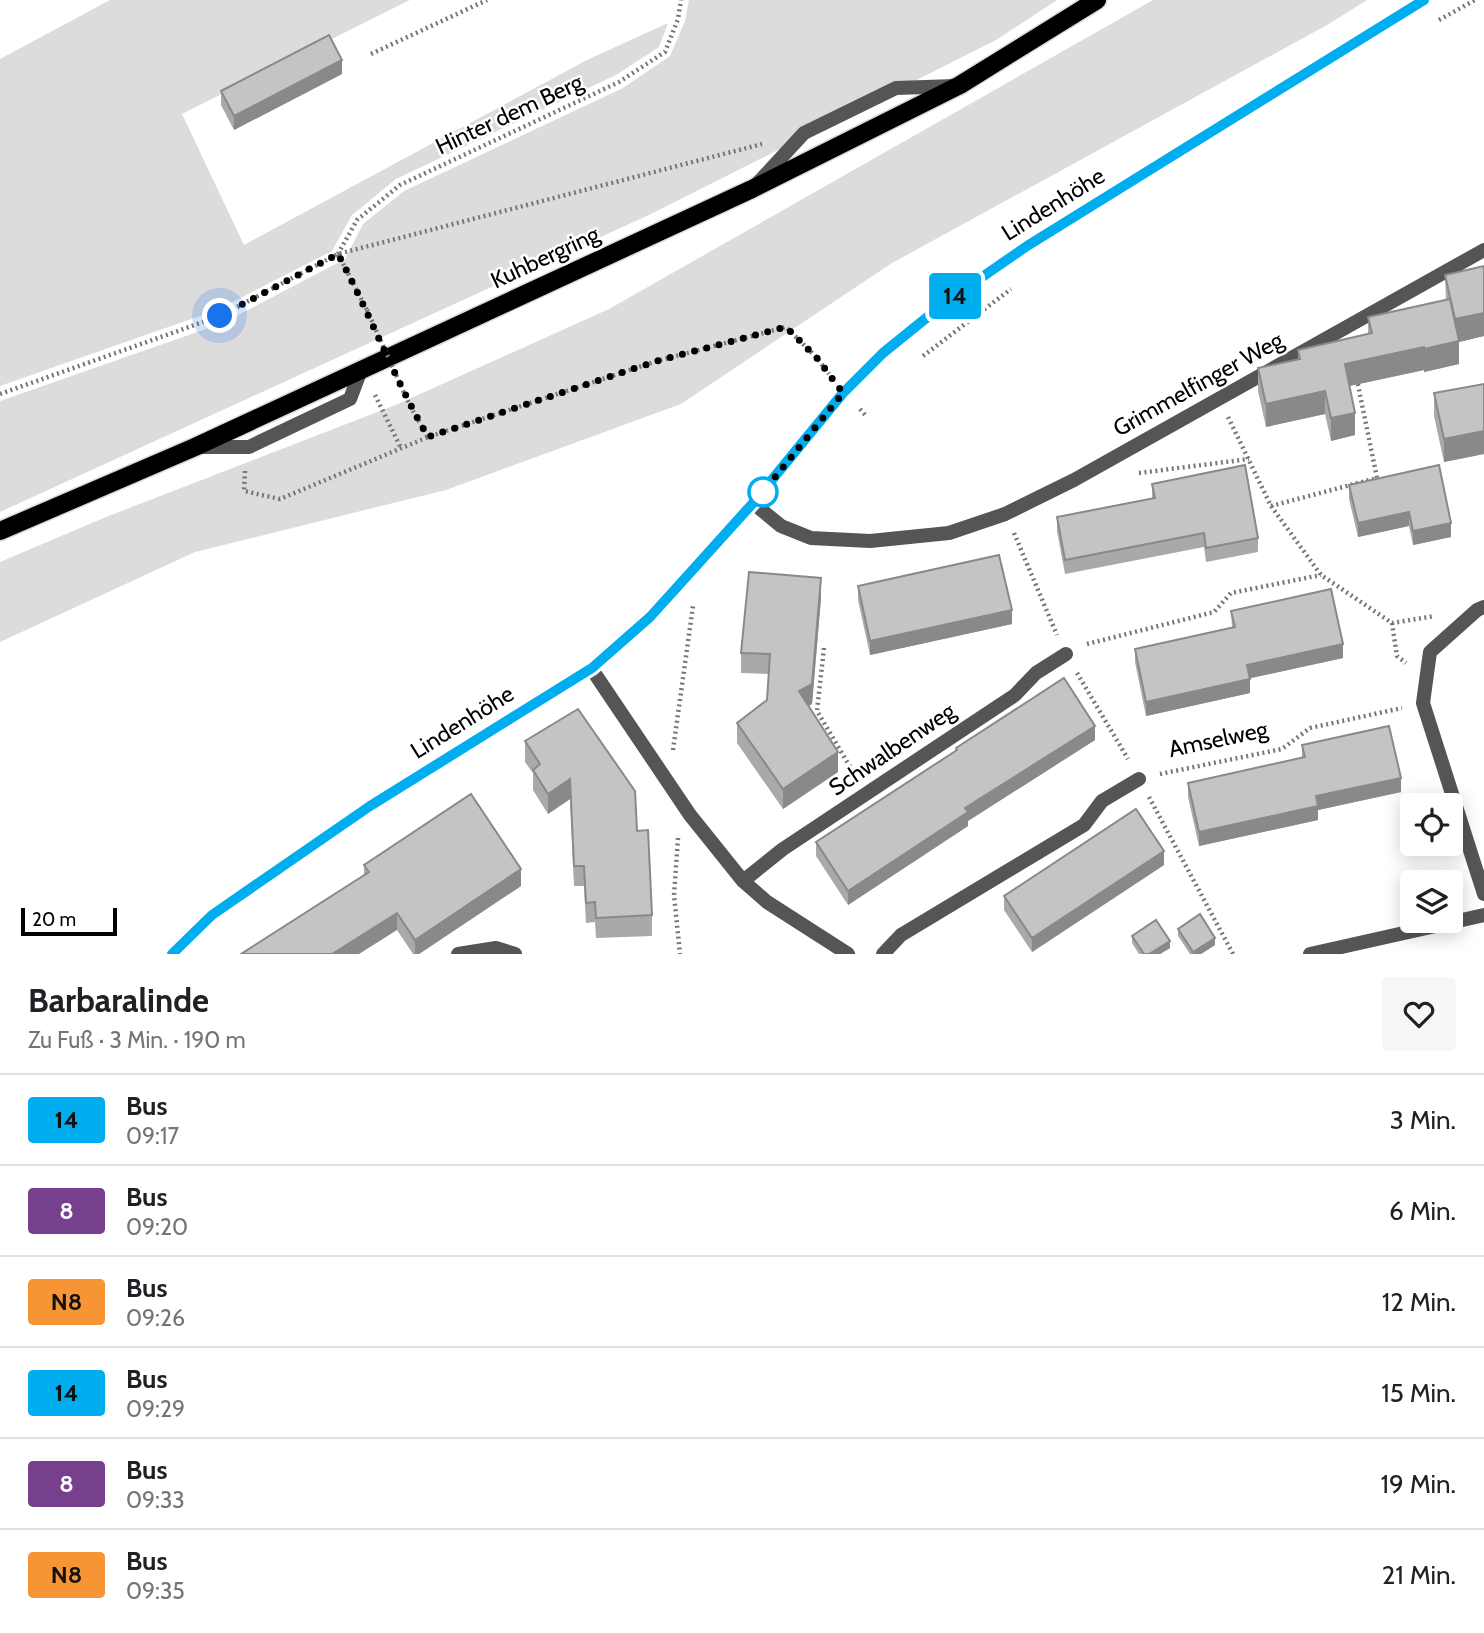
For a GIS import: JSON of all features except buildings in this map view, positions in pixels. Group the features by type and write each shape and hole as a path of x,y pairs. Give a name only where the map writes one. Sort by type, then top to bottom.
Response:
{"main road":[{"name":"Kuhbergring","path":"0,531 195,447 752,189 960,85 1097,0"}],"street":[{"name":"Lindenhöhe","path":"172,954 212,915 359,814 592,668 650,617 753,503 843,393 883,353 946,302 1027,246 1424,0"},
{"path":"752,189 804,134 896,89 960,85"},
{"name":"Grimmelfinger Weg","path":"1005,514 1074,480 1484,250"},
{"path":"753,503 781,526 811,538 870,541 949,533 1005,514"},
{"path":"1484,607 1430,652 1423,703 1484,894"},
{"name":"Schwalbenweg","path":"743,881 783,849 1015,695 1036,673 1066,654"},
{"path":"592,668 690,815 743,881 766,902 848,954"},
{"path":"883,954 901,935 1084,825 1101,801 1139,779"},
{"path":"1310,954 1484,915"},
{"path":"458,954 496,948 515,954"}],"path":[{"path":"371,54 487,0"},
{"name":"Hinter dem Berg","path":"338,254 357,220 400,185 619,82 664,51 678,19 681,0"},
{"path":"0,394 220,316 338,254 764,144"},
{"path":"338,254 367,310 410,406 428,437"},
{"path":"245,467 244,491 280,499 428,437 657,361 786,327 817,358 843,393"},
{"path":"1271,506 1377,478 1355,370"},
{"path":"363,400 374,394 401,448"},
{"path":"1219,398 1271,506 1321,575 1392,623"},
{"path":"1128,474 1249,459"},
{"path":"1005,514 1066,654 1139,779 1233,954"},
{"path":"1066,654 1084,645 1213,612 1231,593 1321,575"},
{"path":"668,783 693,605"},
{"path":"824,648 817,711 866,794"},
{"name":"Amselweg","path":"1139,779 1282,749 1310,728 1423,703"},
{"path":"680,954 674,895 678,837 690,815"}],"shaded area":[{"path":"110,0 410,0 182,114 244,245 587,60 668,23 659,47 616,75 396,179 352,215 332,251 217,310 0,386 0,59"},
{"path":"689,0 1057,0 996,40 651,214 0,512 0,401 223,323 345,259 363,224 404,191 623,88 670,56 685,21"},
{"path":"1153,0 1367,0 1327,25 892,263 681,404 446,490 195,552 0,642 0,562 106,517 398,404 609,309"}],"bus line":[{"name":"14","path":"172,954 212,915 370,806 592,668 650,617 753,503 843,393 883,353 946,302 1027,246 1424,0"}],"route":[{"path":"220,316 338,254 367,310 410,406 428,437 657,361 786,327 817,358 843,393 763,492"}]}
